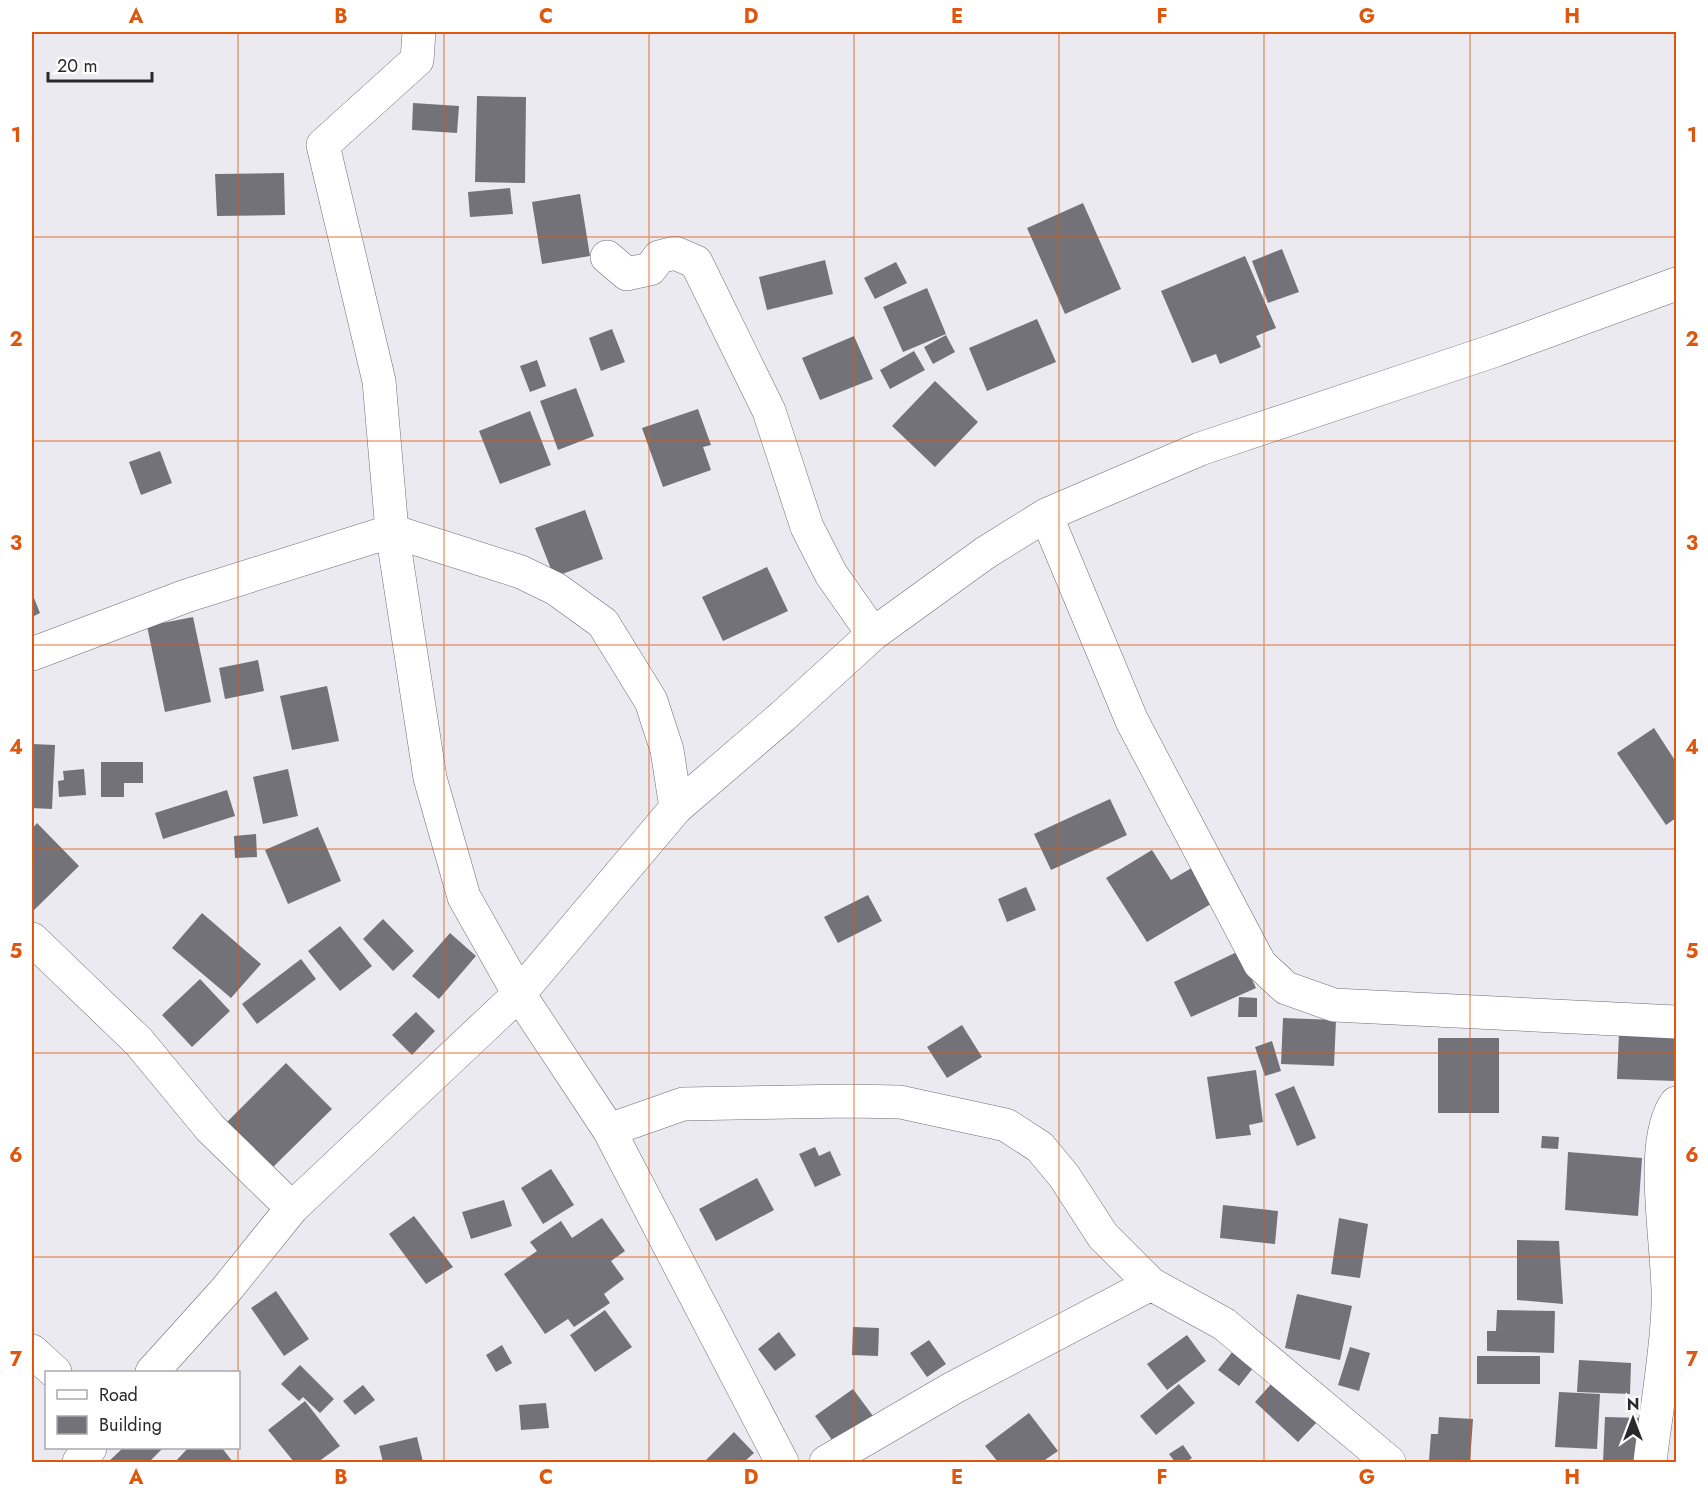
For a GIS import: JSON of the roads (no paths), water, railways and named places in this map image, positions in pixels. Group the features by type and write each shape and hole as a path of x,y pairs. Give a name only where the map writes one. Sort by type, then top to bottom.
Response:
{"street":[{"path":"419,32 417,60 323,145 379,381 392,531 430,778 464,897 519,994 609,1130 782,1462"},
{"path":"606,257 627,274 650,269 659,257 675,253 696,262 769,411 807,527 831,574 873,634"},
{"path":"153,1371 226,1290 292,1208 519,994 676,808 783,716 873,634 985,554 1046,515 1200,449 1496,350 1677,284"},
{"path":"1046,515 1132,721 1260,964 1286,988 1334,1005 1677,1022"},
{"path":"32,654 186,596 392,531 521,572 556,589 603,623 651,701 667,750 676,808"},
{"path":"32,939 139,1042 210,1128 292,1208"},
{"path":"609,1130 683,1104 849,1101 900,1102 1006,1125 1040,1147 1064,1176 1103,1236 1150,1284 1224,1324 1389,1462"},
{"path":"1650,1462 1668,1306 1662,1156 1668,1114 1677,1103"},
{"path":"826,1462 953,1388 1150,1284"},
{"path":"32,1351 54,1371"},
{"path":"79,1462 89,1449"}]}
